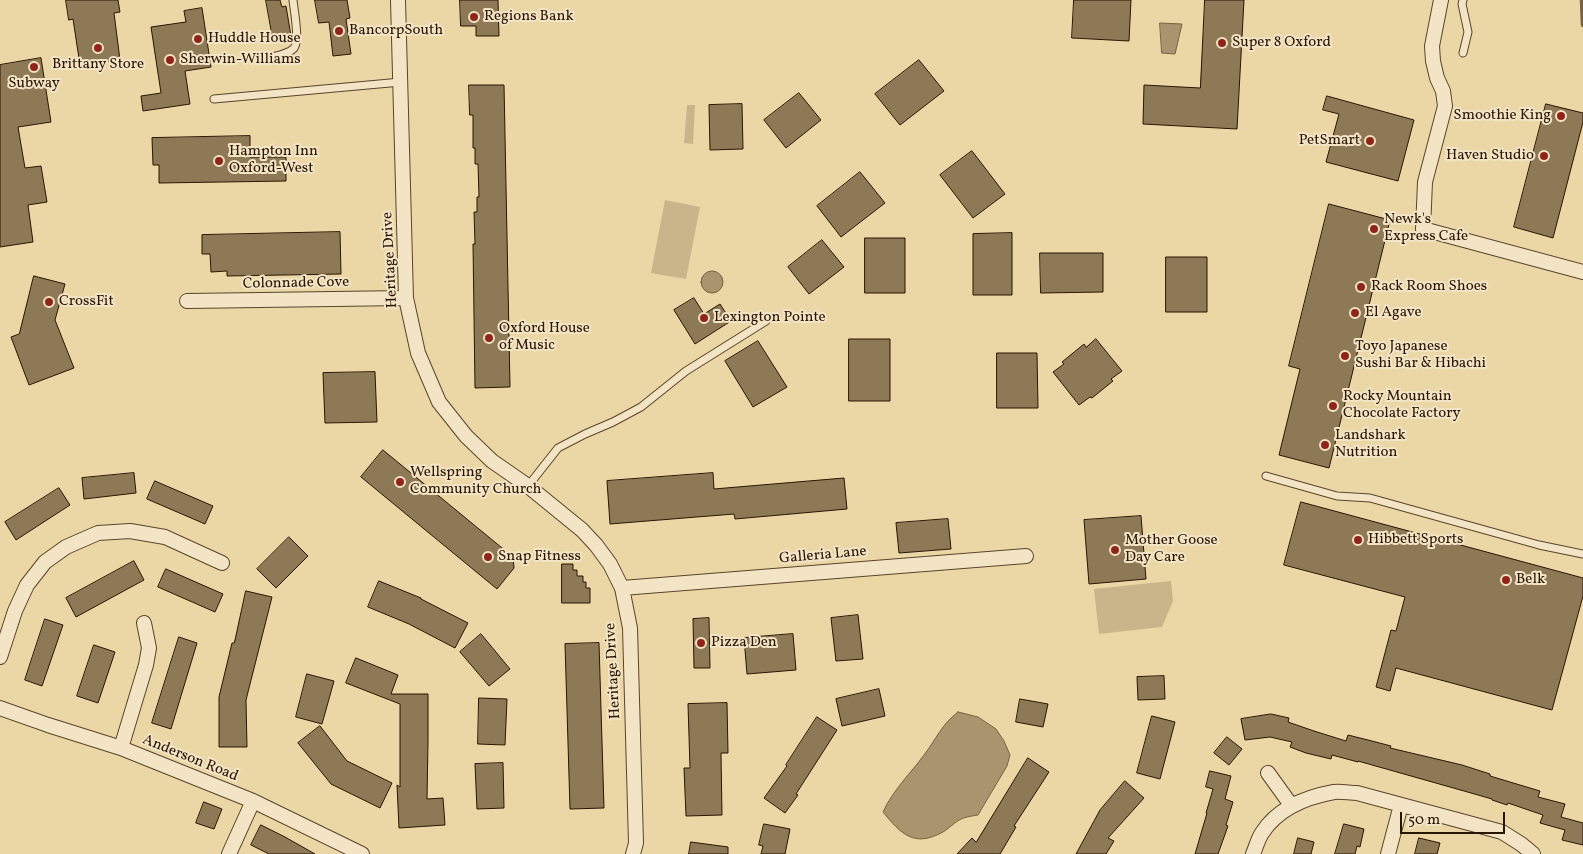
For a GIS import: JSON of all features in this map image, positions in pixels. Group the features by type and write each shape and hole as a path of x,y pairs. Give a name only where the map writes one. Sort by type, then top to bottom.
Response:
{"street":[{"name":"Heritage Drive","path":"398,0 406,298 418,353 439,402 466,436 492,461 528,486 574,523 596,545 610,564 622,588 630,628 636,843 633,854"},
{"path":"1441,0 1432,46 1433,61 1443,91 1445,106 1425,182 1424,229 1583,272"},
{"name":"Colonnade Cove","path":"187,301 406,298"},
{"path":"0,657 14,611 28,586 46,562 66,547 98,533 130,531 165,537 222,563"},
{"name":"Galleria Lane","path":"622,588 1026,556"},
{"path":"121,748 146,666 148,648 144,623"},
{"name":"Anderson Road","path":"0,708 121,748 253,802 362,854"},
{"path":"1268,773 1291,806"},
{"path":"1253,854 1261,834 1272,819 1291,806 1310,798 1335,792 1357,794 1502,832 1533,854"},
{"path":"229,854 253,802"},
{"path":"1388,854 1401,805"}],"lane":[{"path":"268,58 295,47 297,40 292,0"},
{"path":"1462,0 1468,32 1463,53"},
{"path":"214,99 401,82"},
{"path":"528,486 558,448 641,407 686,371 766,320"},
{"path":"1266,476 1337,496 1370,498 1539,545 1583,554"}],"shaded area":[{"path":"1160,23 1182,24 1175,54 1162,53"},
{"path":"687,105 695,105 693,144 684,143"},
{"path":"665,200 700,207 686,279 651,273"},
{"path":"708,271 716,271 723,278 723,286 716,293 708,293 701,286 701,278"},
{"path":"1171,581 1173,601 1162,627 1099,634 1094,589"},
{"path":"958,712 978,717 996,729 1010,755 1007,766 978,815 961,819 933,837 916,839 902,832 883,812 897,789 943,727"}],"building":[{"path":"66,0 118,0 120,12 114,13 120,60 80,65 73,19 69,20"},
{"path":"266,0 280,0 282,7 286,6 291,36 273,39"},
{"name":"BancorpSouth","path":"315,0 347,0 350,18 346,19 351,54 333,56 329,22 319,23"},
{"path":"460,0 498,0 499,36 476,36 476,26 461,26"},
{"path":"1074,0 1131,0 1129,41 1072,38"},
{"name":"Super 8 Oxford","path":"1205,0 1244,0 1237,129 1143,124 1144,85 1200,88"},
{"name":"Sherwin-Williams","path":"202,8 211,67 185,71 190,104 143,111 141,96 161,93 151,27 186,22 184,11"},
{"path":"41,58 51,122 18,127 25,168 41,166 47,202 28,205 33,242 0,247 0,65"},
{"path":"919,60 944,91 900,125 875,94"},
{"path":"469,85 504,85 510,387 475,388 473,244 475,244 474,212 477,212 477,197 479,197 478,164 475,164 475,148 473,148 473,115 470,115"},
{"path":"799,93 821,120 786,148 764,120"},
{"name":"PetSmart","path":"1327,96 1414,120 1398,181 1326,162 1339,114 1323,110"},
{"path":"742,104 743,149 710,150 709,105"},
{"path":"1546,104 1583,113 1583,122 1553,238 1514,227"},
{"name":"Hampton Inn Oxford-West","path":"250,136 250,157 286,157 286,181 159,183 159,165 153,165 152,138"},
{"path":"972,151 1005,194 973,218 940,175"},
{"path":"860,172 885,203 841,237 817,206"},
{"path":"1329,204 1390,220 1329,468 1279,455 1300,369 1289,366"},
{"path":"340,232 341,274 227,276 227,271 211,272 210,254 202,254 202,235"},
{"path":"1012,233 1012,295 973,295 973,234"},
{"path":"865,238 905,238 905,293 865,293"},
{"path":"822,240 844,267 809,294 788,267"},
{"path":"1040,253 1103,253 1103,292 1041,293"},
{"path":"1166,257 1207,257 1207,312 1166,312"},
{"path":"34,276 65,284 55,320 74,368 29,385 11,337 19,334"},
{"name":"Lexington Pointe","path":"694,298 704,314 720,304 731,321 695,344 674,310"},
{"path":"849,339 890,339 890,401 849,401"},
{"path":"1096,339 1122,371 1092,398 1090,397 1079,405 1053,372 1084,344 1086,347"},
{"path":"758,341 787,387 753,407 725,361"},
{"path":"997,353 1037,353 1038,408 997,408"},
{"path":"375,372 377,422 325,423 323,373"},
{"path":"383,450 513,557 514,568 497,589 361,477"},
{"path":"134,473 136,493 84,499 82,478"},
{"path":"713,473 714,489 844,478 847,509 735,519 734,514 610,524 607,481"},
{"path":"155,481 213,506 205,524 147,499"},
{"path":"59,488 70,505 16,540 5,522"},
{"path":"1301,502 1583,578 1583,596 1552,710 1396,668 1390,691 1376,687 1391,630 1396,631 1405,597 1284,565"},
{"name":"Mother Goose Day Care","path":"1141,516 1146,579 1089,584 1084,520"},
{"path":"948,519 951,549 899,553 896,523"},
{"path":"289,537 308,556 276,588 257,569"},
{"path":"134,561 144,580 76,617 66,598"},
{"path":"562,564 573,564 573,570 577,570 577,576 583,576 586,588 590,588 590,603 562,603"},
{"path":"166,569 223,594 215,612 158,587"},
{"path":"379,581 421,598 468,623 455,648 409,624 368,607"},
{"path":"246,591 272,597 246,700 247,747 219,747 219,697"},
{"path":"858,615 863,659 836,661 831,618"},
{"name":"Pizza Den","path":"709,618 710,668 694,668 693,619"},
{"path":"45,619 63,625 42,686 25,680"},
{"path":"481,634 510,669 489,686 460,652"},
{"path":"793,634 796,670 747,674 744,638"},
{"path":"179,637 197,643 171,729 152,723"},
{"path":"599,643 604,808 570,809 565,644"},
{"path":"94,645 115,652 98,703 77,696"},
{"path":"356,658 398,675 391,694 428,694 427,799 443,798 445,825 399,828 397,785 400,787 400,704 346,683"},
{"path":"307,674 334,681 322,724 296,717"},
{"path":"1164,676 1165,699 1138,700 1137,677"},
{"path":"879,689 885,716 842,726 836,699"},
{"path":"479,698 507,699 505,745 478,744"},
{"path":"1020,699 1048,704 1043,727 1016,722"},
{"path":"727,703 728,753 721,753 722,815 686,816 684,768 690,768 688,704"},
{"path":"1271,714 1289,718 1288,722 1346,741 1348,735 1372,741 1391,746 1390,748 1462,765 1490,774 1490,776 1540,791 1538,797 1565,804 1561,817 1583,823 1583,845 1562,840 1565,830 1540,823 1543,815 1508,803 1507,805 1492,799 1358,761 1332,755 1331,759 1306,753 1290,747 1292,742 1270,737 1245,740 1241,719"},
{"path":"1152,716 1175,722 1160,779 1137,773"},
{"path":"817,717 837,730 785,813 764,798 787,766"},
{"path":"320,726 347,761 392,783 380,808 331,784 298,743"},
{"path":"1227,737 1242,749 1229,765 1214,753"},
{"path":"1028,758 1049,772 1014,826 1016,827 1000,854 957,854 972,838 976,842"},
{"path":"503,763 504,808 477,809 475,764"},
{"path":"1210,771 1231,776 1225,799 1233,802 1226,825 1228,826 1218,854 1195,854 1213,789 1206,787"},
{"path":"1125,781 1144,798 1108,838 1114,841 1106,854 1076,854 1100,810"},
{"path":"204,802 222,809 214,829 196,823"},
{"path":"764,824 790,829 785,854 761,854 763,846 759,845"},
{"path":"1344,824 1364,829 1360,847 1357,846 1355,854 1335,854"},
{"path":"261,825 315,854 269,854 251,845"},
{"path":"1298,838 1314,842 1311,854 1294,854"},
{"path":"1419,838 1440,843 1437,854 1415,854"},
{"path":"691,842 728,847 728,854 689,854"}],"waterway":[{"path":"1582,0 1583,25"}],"place":[{"name":"Regions Bank","path":"474,17"},
{"name":"BancorpSouth","path":"339,31"},
{"name":"Huddle House","path":"198,39"},
{"name":"Super 8 Oxford","path":"1222,43"},
{"name":"Brittany Store","path":"98,48"},
{"name":"Sherwin-Williams","path":"170,60"},
{"name":"Subway","path":"34,67"},
{"name":"Smoothie King","path":"1561,116"},
{"name":"PetSmart","path":"1370,141"},
{"name":"Haven Studio","path":"1544,156"},
{"name":"Hampton Inn Oxford-West","path":"219,161"},
{"name":"Newk's Express Cafe","path":"1374,229"},
{"name":"Rack Room Shoes","path":"1361,287"},
{"name":"CrossFit","path":"49,302"},
{"name":"El Agave","path":"1355,313"},
{"name":"Lexington Pointe","path":"704,318"},
{"name":"Oxford House of Music","path":"489,338"},
{"name":"Toyo Japanese Sushi Bar & Hibachi","path":"1345,356"},
{"name":"Rocky Mountain Chocolate Factory","path":"1333,406"},
{"name":"Landshark Nutrition","path":"1325,445"},
{"name":"Wellspring Community Church","path":"400,482"},
{"name":"Hibbett Sports","path":"1358,540"},
{"name":"Mother Goose Day Care","path":"1115,550"},
{"name":"Snap Fitness","path":"488,557"},
{"name":"Belk","path":"1506,580"},
{"name":"Pizza Den","path":"701,643"}]}
